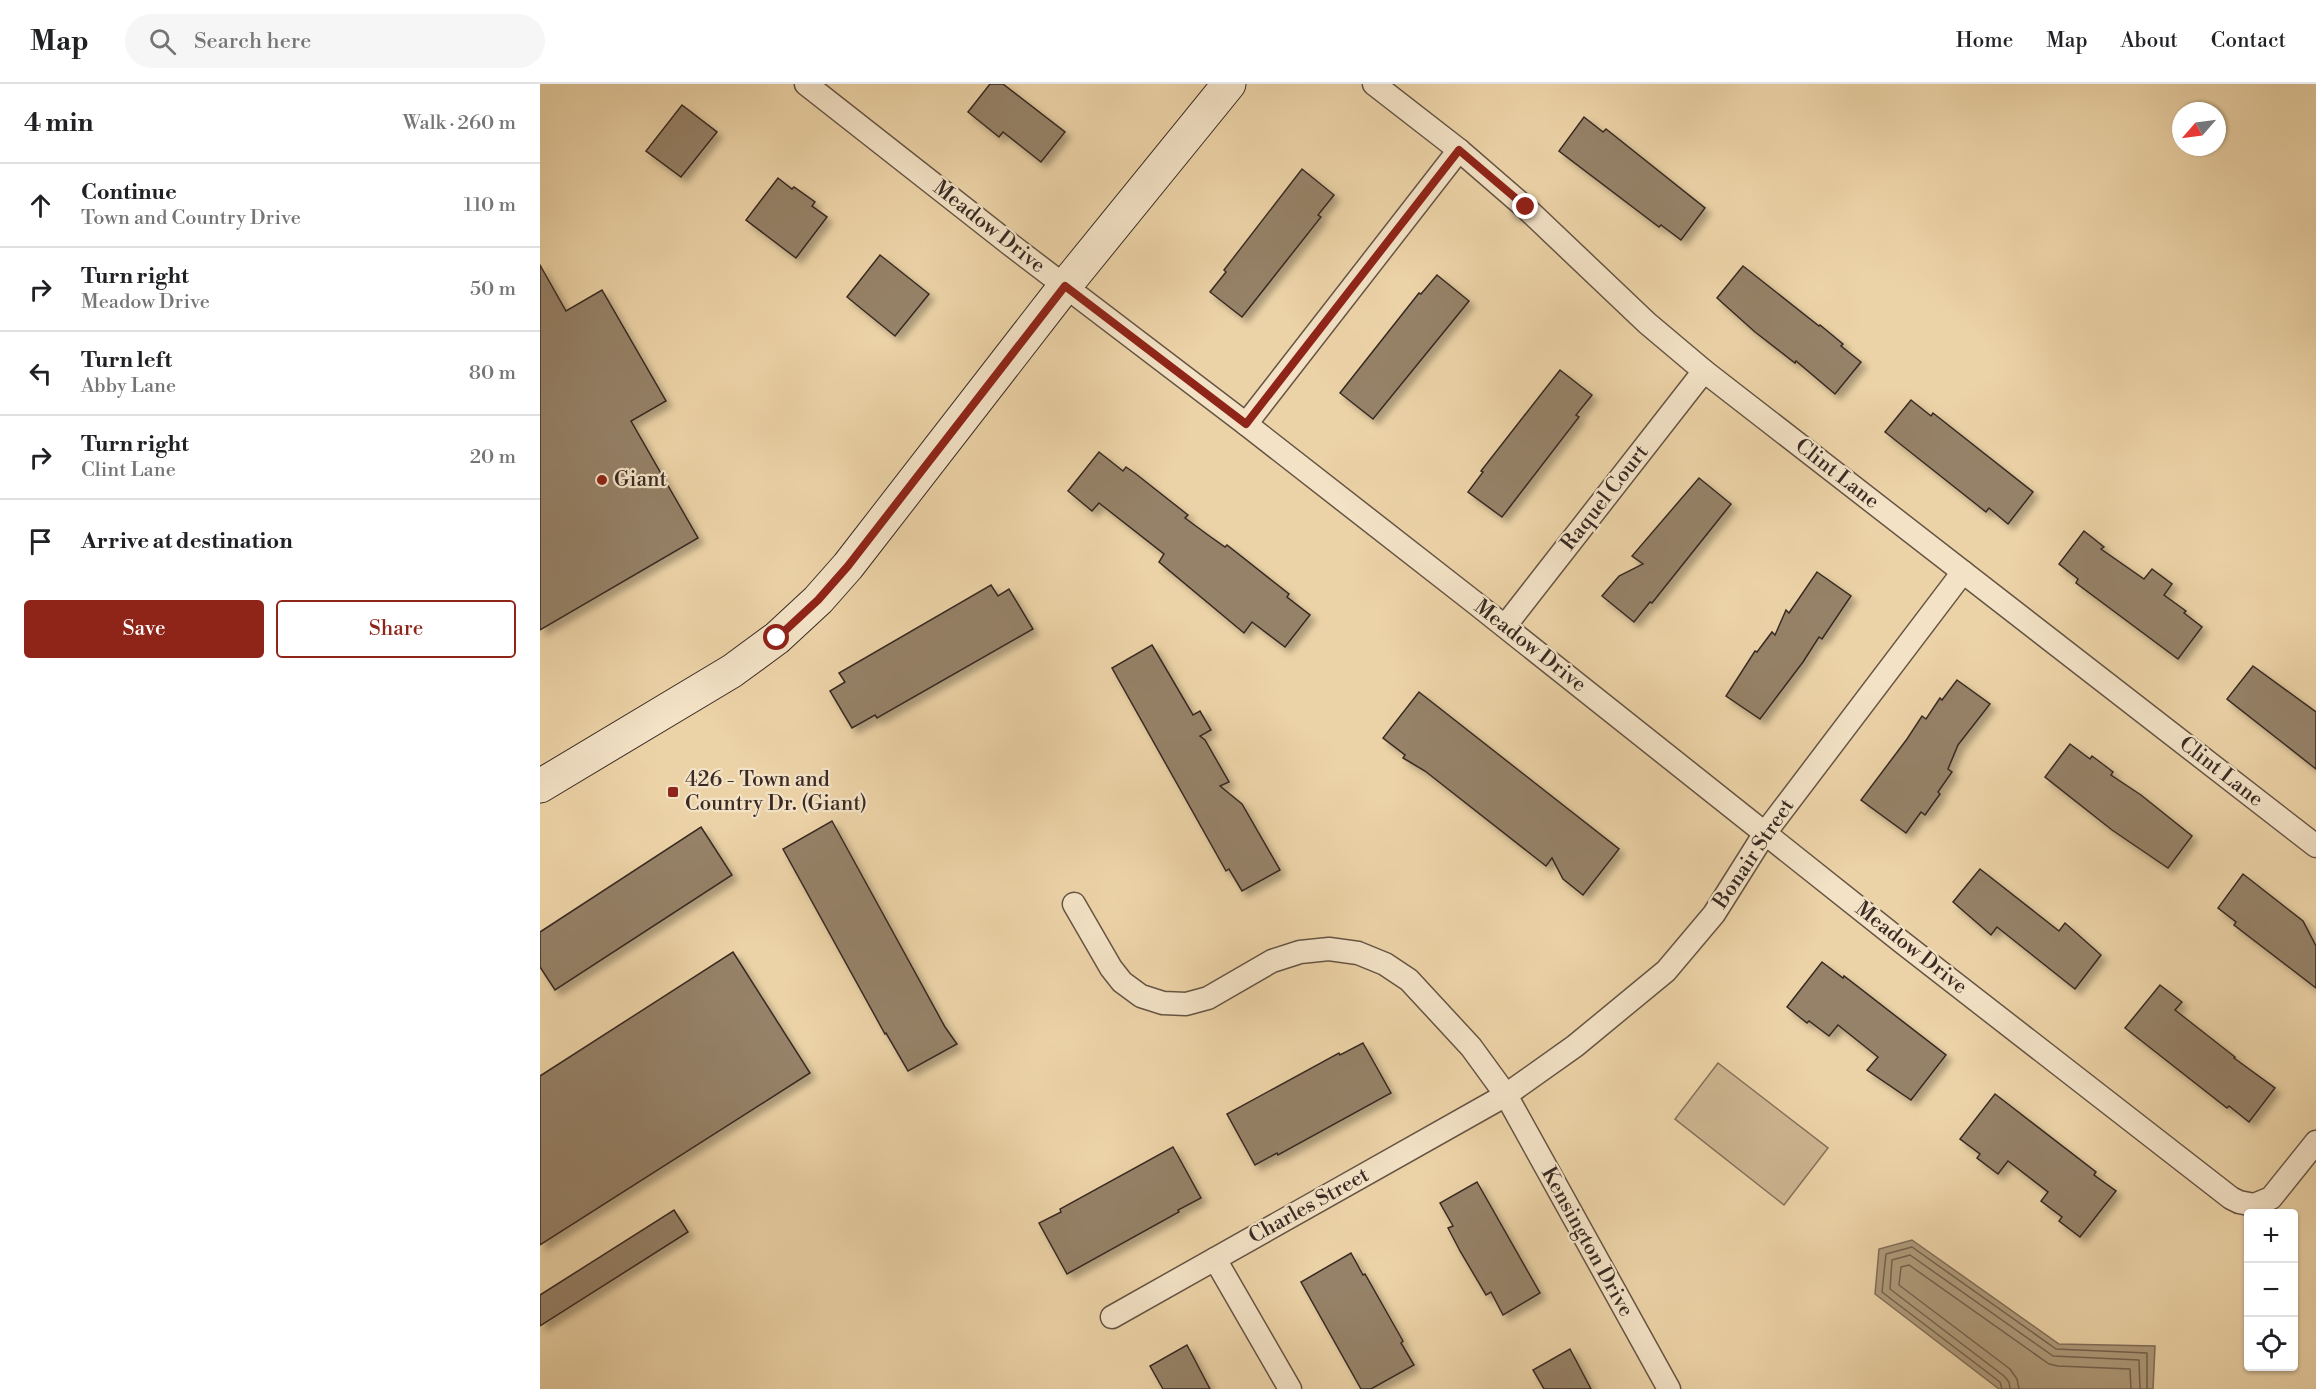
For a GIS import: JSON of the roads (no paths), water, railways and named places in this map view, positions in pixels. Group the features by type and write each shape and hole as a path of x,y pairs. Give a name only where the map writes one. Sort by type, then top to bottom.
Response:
{"street":[{"name":"Meadow Drive","path":"806,84 1505,626 2231,1198 2254,1204 2271,1198 2316,1142"},
{"path":"540,786 732,671 777,638 818,600 848,566 1065,286 1229,84"},
{"name":"Clint Lane","path":"1374,84 1459,150 1526,207 1647,323 1704,370 2316,846"},
{"path":"1246,424 1459,150"},
{"name":"Raquel Court","path":"1505,626 1704,370"},
{"name":"Bonair Street","path":"1506,1095 1575,1046 1666,971 1714,914 1765,833 1963,573"},
{"name":"Kensington Drive","path":"1074,904 1111,968 1122,982 1141,996 1163,1003 1186,1004 1208,998 1272,961 1300,952 1329,949 1358,953 1385,964 1409,980 1471,1047 1506,1095 1669,1389"},
{"name":"Charles Street","path":"1112,1317 1506,1095"},
{"path":"1215,1259 1290,1389"}],"water":[{"path":"1912,1240 2059,1344 2155,1346 2153,1389 1999,1389 1875,1294 1879,1249"}],"place":[{"name":"Giant","path":"602,480"},
{"name":"426 - Town and Country Dr. (Giant)","path":"673,792"}]}
